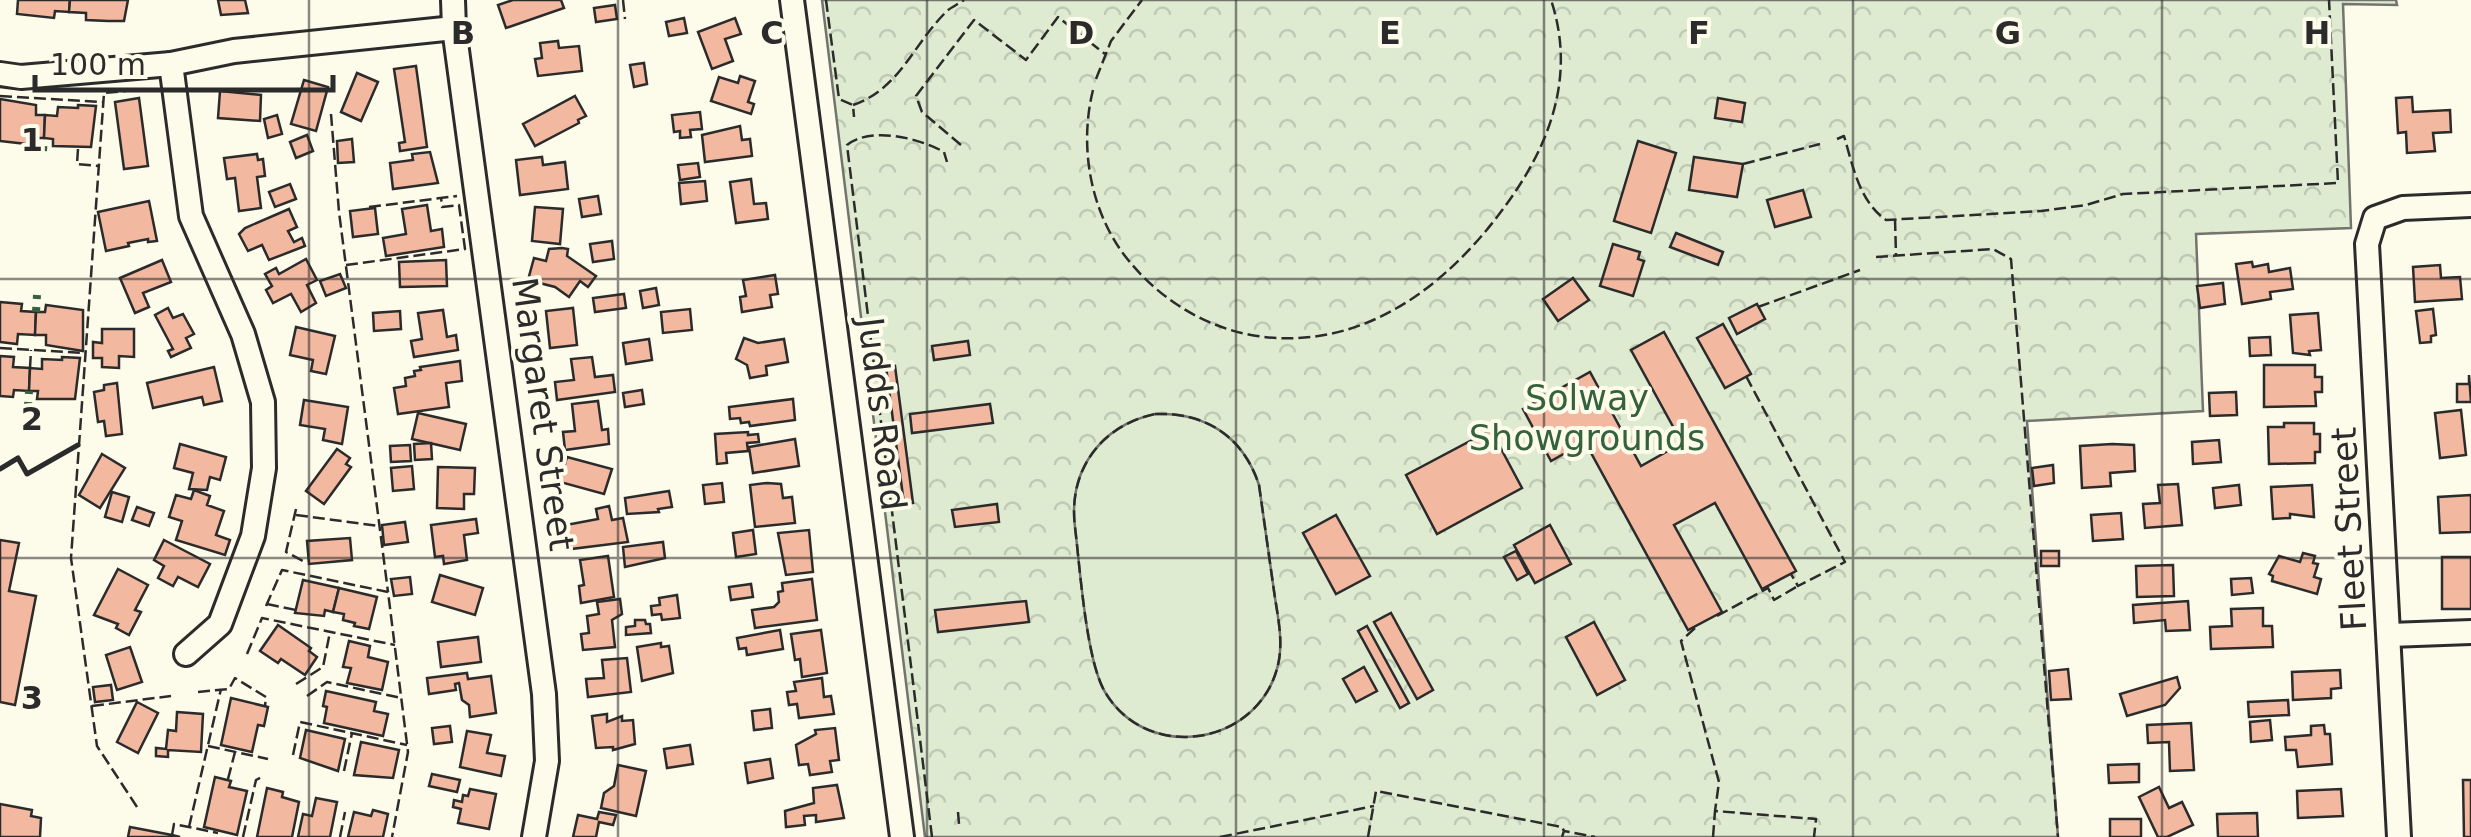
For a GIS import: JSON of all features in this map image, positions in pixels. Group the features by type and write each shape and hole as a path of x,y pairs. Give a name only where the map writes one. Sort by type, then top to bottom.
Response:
{"street":[{"name":"Margaret Street","path":"453,0 544,694 547,761 534,837"},
{"name":"Judds Road","path":"792,0 902,837"},
{"path":"0,74 20,77 171,64 234,51 454,28"},
{"path":"171,64 191,216 244,334 263,402 264,468 253,536 220,624 186,654"},
{"name":"Fleet Street","path":"2399,837 2367,244 2375,218 2403,208 2471,204"},
{"path":"2390,636 2471,632"}],"green space":[{"name":"Solway Showgrounds","path":"822,0 2396,0 2397,5 2343,4 2351,228 2196,234 2203,411 2027,421 2058,837 925,837"},
{"path":"1155,414 1190,417 1220,430 1243,453 1259,485 1279,625 1279,660 1269,689 1252,711 1229,727 1203,735 1175,737 1149,730 1124,715 1098,677 1085,613 1075,527 1077,487 1092,454 1104,440 1135,420"}],"building":[{"path":"18,0 70,0 69,12 55,11 54,18 17,14"},
{"path":"70,0 128,0 124,21 108,21 86,20 86,13 69,12"},
{"path":"218,0 245,0 248,13 221,15"},
{"path":"513,0 561,0 564,8 506,28 498,5"},
{"path":"615,5 617,19 596,22 594,8"},
{"path":"684,18 687,33 669,36 666,22"},
{"path":"735,18 741,34 725,39 733,61 712,69 698,32"},
{"path":"558,41 559,48 579,46 582,71 538,76 535,59 542,58 540,43"},
{"path":"644,63 647,84 634,87 630,65"},
{"path":"416,66 427,147 400,151 399,143 405,142 394,69"},
{"path":"357,73 378,82 361,121 341,112"},
{"path":"740,76 755,81 748,102 754,104 751,114 711,101 719,77 738,83"},
{"path":"304,80 328,87 316,131 291,124"},
{"path":"220,91 261,95 260,121 218,118"},
{"path":"575,96 586,116 535,146 523,124"},
{"path":"2412,97 2413,112 2450,110 2451,132 2433,133 2435,151 2407,153 2406,132 2398,133 2396,98"},
{"path":"139,98 148,166 124,169 115,102"},
{"path":"1718,98 1745,103 1742,122 1715,118"},
{"path":"0,99 36,105 36,115 45,115 44,138 36,138 36,145 0,141"},
{"path":"96,106 91,147 53,146 53,139 44,138 45,115 57,116 58,107"},
{"path":"700,112 702,129 690,130 691,137 680,138 680,131 674,132 672,115"},
{"path":"277,115 282,134 268,138 264,119"},
{"path":"740,126 742,140 750,139 752,156 705,162 702,135"},
{"path":"307,135 313,151 296,158 290,142"},
{"path":"352,139 354,162 338,163 337,141"},
{"path":"1638,141 1676,153 1651,233 1614,221"},
{"path":"430,152 438,183 393,189 390,163 413,160 412,154"},
{"path":"257,154 258,160 263,159 265,176 257,177 261,208 239,211 235,178 227,179 224,158"},
{"path":"542,157 543,165 565,162 568,189 520,195 516,160"},
{"path":"1694,157 1743,164 1737,197 1689,190"},
{"path":"698,163 700,177 680,180 678,165"},
{"path":"751,179 754,204 766,203 768,219 736,223 730,182"},
{"path":"705,181 707,201 681,204 679,183"},
{"path":"290,184 296,199 275,207 269,192"},
{"path":"1803,190 1811,217 1775,227 1767,200"},
{"path":"598,196 601,214 582,217 579,199"},
{"path":"149,201 157,241 148,239 106,251 98,212"},
{"path":"427,205 431,231 442,229 444,247 386,256 383,238 406,234 402,209"},
{"path":"535,207 563,209 560,244 532,241"},
{"path":"375,208 378,234 353,237 350,211"},
{"path":"289,209 297,227 288,231 294,242 302,238 305,246 269,260 262,245 248,251 239,234"},
{"path":"1676,233 1723,252 1718,265 1670,247"},
{"path":"612,241 614,259 593,262 590,244"},
{"path":"1613,244 1640,252 1638,259 1644,261 1633,296 1600,286"},
{"path":"549,249 568,249 567,256 596,276 588,287 580,281 569,297 555,287 528,280 534,258 546,261"},
{"path":"306,259 317,280 307,285 316,303 301,312 291,294 273,303 266,290 272,286 265,274 276,268 279,274"},
{"path":"162,260 171,282 143,293 149,307 135,313 120,278"},
{"path":"446,260 447,286 400,287 399,262"},
{"path":"2252,262 2253,267 2268,264 2269,272 2290,268 2293,289 2270,292 2271,299 2242,304 2236,264"},
{"path":"2440,265 2441,278 2460,277 2462,299 2415,302 2413,267"},
{"path":"340,274 346,288 326,296 320,281"},
{"path":"775,275 778,294 770,295 772,307 742,312 740,297 746,296 743,280"},
{"path":"1573,278 1589,300 1558,321 1543,299"},
{"path":"2223,283 2225,304 2200,308 2197,286"},
{"path":"656,288 659,305 643,308 640,291"},
{"path":"624,294 626,308 595,312 593,298"},
{"path":"0,302 22,304 21,311 36,312 35,335 18,334 17,344 0,342"},
{"path":"1757,304 1765,319 1737,334 1729,318"},
{"path":"46,305 83,310 83,351 46,345 46,335 35,335 36,312 45,312"},
{"path":"168,308 173,318 183,314 194,334 186,338 191,348 171,357 168,351 173,349 155,315"},
{"path":"573,308 577,345 550,348 546,311"},
{"path":"690,309 692,330 663,333 661,312"},
{"path":"2433,309 2436,335 2431,336 2431,342 2420,343 2416,311"},
{"path":"443,310 447,337 456,335 458,350 414,357 411,341 422,339 418,313"},
{"path":"400,311 401,329 374,331 373,313"},
{"path":"2318,313 2321,350 2309,351 2310,355 2293,353 2290,315"},
{"path":"1723,324 1751,374 1725,388 1697,338"},
{"path":"296,327 335,336 326,374 311,371 313,360 290,355"},
{"path":"102,329 134,329 134,357 119,356 119,368 102,367 102,358 93,358 93,342 102,343"},
{"path":"1664,332 1796,571 1762,589 1715,503 1674,525 1722,612 1688,630 1585,442 1551,461 1523,409 1590,372 1641,466 1682,443 1631,350"},
{"path":"2270,337 2271,355 2250,356 2249,338"},
{"path":"744,338 758,343 784,339 788,362 766,366 767,375 750,378 747,365 736,359"},
{"path":"649,339 652,360 626,364 623,343"},
{"path":"968,341 970,355 934,360 932,346"},
{"path":"0,356 14,357 13,367 30,368 29,391 14,390 13,397 0,396"},
{"path":"592,357 595,377 613,375 615,392 557,400 555,382 574,380 571,359"},
{"path":"80,358 75,399 37,399 38,391 29,391 30,368 42,369 42,359"},
{"path":"460,361 462,381 446,383 449,407 398,414 394,388 406,386 405,378 415,376 414,371 421,370 420,367"},
{"path":"2264,365 2315,365 2315,377 2322,377 2322,392 2315,392 2316,406 2264,407"},
{"path":"895,366 913,503 904,504 886,367"},
{"path":"214,367 222,401 204,405 202,397 153,408 147,383"},
{"path":"2469,375 2471,402 2457,402 2457,384 2469,384"},
{"path":"117,383 122,434 106,436 104,421 98,422 94,392"},
{"path":"642,390 644,404 625,407 623,393"},
{"path":"2236,392 2237,415 2210,416 2209,393"},
{"path":"793,399 795,420 750,426 749,422 741,423 740,418 730,419 729,407"},
{"path":"304,400 348,407 342,444 323,440 325,429 300,425"},
{"path":"598,401 602,430 608,429 609,444 565,450 563,432 575,431 572,404"},
{"path":"990,404 993,423 912,433 910,414"},
{"path":"2461,410 2466,455 2440,458 2435,413"},
{"path":"418,413 466,424 460,450 412,439"},
{"path":"2284,423 2314,423 2314,434 2320,434 2320,452 2315,452 2315,463 2269,464 2268,427 2284,427"},
{"path":"1491,430 1522,488 1437,534 1406,475"},
{"path":"715,434 758,434 759,442 747,443 748,451 726,453 727,463 717,464"},
{"path":"795,439 799,466 753,473 749,447"},
{"path":"2219,440 2221,462 2193,464 2192,442"},
{"path":"431,443 432,459 415,460 414,444"},
{"path":"180,444 226,457 220,480 210,477 207,490 189,489 193,473 174,468"},
{"path":"410,445 411,461 391,462 390,446"},
{"path":"2134,445 2135,471 2110,473 2111,486 2082,488 2080,446"},
{"path":"337,449 350,458 346,464 351,467 324,504 306,491"},
{"path":"102,454 125,468 100,508 79,495"},
{"path":"567,457 612,469 604,494 560,482"},
{"path":"2053,465 2054,483 2034,486 2032,468"},
{"path":"412,466 414,489 393,491 391,468"},
{"path":"438,467 475,468 474,494 464,494 464,509 437,508"},
{"path":"722,483 724,502 705,504 703,485"},
{"path":"781,484 783,498 792,497 795,523 755,527 750,485"},
{"path":"2178,484 2182,525 2145,528 2143,504 2160,503 2158,485"},
{"path":"2239,485 2241,505 2215,508 2213,488"},
{"path":"2312,485 2314,517 2290,514 2290,518 2273,519 2271,487"},
{"path":"194,490 210,496 207,505 224,511 216,535 230,540 225,555 176,540 182,521 169,517 176,495 191,499"},
{"path":"669,491 672,507 627,514 625,498"},
{"path":"112,492 129,497 122,522 105,517"},
{"path":"2471,495 2471,532 2440,533 2438,497"},
{"path":"997,504 999,522 955,527 952,510"},
{"path":"609,506 612,520 623,518 628,542 571,549 566,525 598,519 596,509"},
{"path":"137,507 154,513 149,526 132,520"},
{"path":"2121,513 2123,539 2093,541 2091,515"},
{"path":"1336,515 1370,576 1336,594 1303,533"},
{"path":"476,519 478,533 464,535 467,560 444,564 443,556 435,557 431,525"},
{"path":"405,522 408,542 384,545 382,525"},
{"path":"1550,525 1571,564 1535,583 1514,545"},
{"path":"753,530 756,554 736,557 733,533"},
{"path":"809,530 813,572 786,575 778,533"},
{"path":"350,538 352,560 309,564 307,541"},
{"path":"0,540 19,543 9,591 36,596 15,705 0,702"},
{"path":"164,540 210,564 198,587 178,577 173,586 158,578 164,566 154,560"},
{"path":"663,542 665,558 625,567 623,547"},
{"path":"1516,551 1528,574 1517,580 1504,557"},
{"path":"2041,551 2059,551 2059,566 2041,566"},
{"path":"2303,553 2315,556 2313,563 2318,564 2314,577 2321,579 2317,594 2272,581 2269,574 2279,556 2300,562"},
{"path":"608,556 614,597 581,603 579,586 584,585 580,560"},
{"path":"2442,557 2471,557 2471,609 2442,609"},
{"path":"2173,565 2174,596 2137,597 2136,566"},
{"path":"118,569 148,585 135,610 141,612 129,635 116,628 118,624 94,615"},
{"path":"440,575 483,588 475,615 432,602"},
{"path":"410,577 412,594 394,596 391,579"},
{"path":"2251,578 2253,593 2232,595 2231,579"},
{"path":"812,579 817,620 755,628 752,610 774,607 779,602 778,592 783,591 782,583"},
{"path":"303,580 339,588 333,612 325,610 324,616 295,613"},
{"path":"751,584 753,597 731,600 729,587"},
{"path":"339,588 377,597 369,629 354,626 355,623 343,620 344,614 333,612"},
{"path":"677,595 680,618 662,620 661,614 652,615 651,606 660,605 659,598"},
{"path":"620,599 622,614 612,620 615,647 583,650 581,634 589,633 587,616 599,614 597,602"},
{"path":"1026,601 1029,622 938,632 935,610"},
{"path":"2188,601 2190,630 2166,631 2165,620 2134,623 2133,605"},
{"path":"2263,608 2263,626 2272,626 2273,647 2211,649 2210,627 2232,626 2231,609"},
{"path":"1391,613 1433,690 1417,699 1374,622"},
{"path":"635,620 650,624 651,633 626,635 626,627 635,626"},
{"path":"1594,622 1625,680 1597,695 1566,637"},
{"path":"278,625 311,648 309,651 317,657 305,675 260,651"},
{"path":"1367,626 1409,703 1400,708 1358,631"},
{"path":"780,630 783,649 747,655 746,648 739,649 737,638"},
{"path":"821,630 827,673 802,677 791,634"},
{"path":"478,637 481,662 441,667 438,642"},
{"path":"349,641 370,646 368,657 388,662 382,690 347,683 351,668 343,667"},
{"path":"661,643 661,647 669,646 673,673 642,681 637,647"},
{"path":"130,647 142,682 117,690 106,655"},
{"path":"627,658 631,692 588,697 586,679 604,678 602,660"},
{"path":"1364,667 1377,691 1356,702 1343,679"},
{"path":"2068,669 2071,699 2051,700 2049,671"},
{"path":"2340,670 2341,688 2331,689 2331,698 2293,700 2292,672"},
{"path":"467,673 468,679 491,676 496,713 470,717 459,683 455,684 456,690 429,694 427,678"},
{"path":"2177,677 2180,688 2165,705 2127,716 2120,694"},
{"path":"822,678 824,697 831,696 834,714 799,718 797,704 789,705 787,692 796,691 794,682"},
{"path":"111,685 113,700 95,702 93,687"},
{"path":"326,691 376,702 374,711 388,714 383,736 324,723"},
{"path":"231,698 268,707 264,726 258,725 252,752 221,745"},
{"path":"2288,700 2289,715 2249,717 2248,702"},
{"path":"137,702 158,713 138,753 117,742"},
{"path":"770,709 772,728 754,730 752,711"},
{"path":"177,712 203,714 201,752 168,750 168,757 156,756 156,748 166,749 168,730 176,731"},
{"path":"607,714 607,722 622,716 622,721 633,720 635,744 613,750 596,748 592,716"},
{"path":"2270,720 2272,740 2251,742 2250,722"},
{"path":"2191,723 2194,770 2170,771 2169,742 2148,743 2147,725"},
{"path":"2324,725 2325,734 2330,734 2332,764 2298,767 2296,750 2286,750 2285,737 2311,735 2311,726"},
{"path":"450,726 452,742 434,744 432,728"},
{"path":"835,728 839,760 830,761 832,772 810,775 808,764 799,765 796,745 816,734 815,730"},
{"path":"306,730 345,739 338,771 300,758"},
{"path":"467,731 491,735 487,753 505,756 501,776 460,767"},
{"path":"361,742 399,750 393,778 354,775"},
{"path":"690,745 693,764 667,768 664,749"},
{"path":"770,759 773,778 748,783 745,763"},
{"path":"2139,764 2139,782 2109,783 2108,765"},
{"path":"618,765 646,771 636,816 601,808 604,793 614,786"},
{"path":"432,774 460,780 457,792 429,786"},
{"path":"215,777 231,781 229,787 247,791 237,835 204,827"},
{"path":"2463,780 2471,780 2471,837 2464,837"},
{"path":"837,785 844,818 816,822 816,815 804,816 805,825 786,827 785,811 814,803 813,788"},
{"path":"2159,787 2169,808 2182,802 2193,825 2158,837 2139,797"},
{"path":"267,788 299,802 292,837 257,837"},
{"path":"470,789 496,794 489,829 458,823 461,809 453,807 454,800 462,802"},
{"path":"2341,789 2343,816 2298,818 2297,791"},
{"path":"316,798 337,802 330,837 298,837 303,814 312,816"},
{"path":"0,804 32,810 31,816 41,818 40,837 0,837"},
{"path":"373,810 388,814 383,837 348,837 354,812 371,816"},
{"path":"599,812 616,815 613,825 599,822 596,837 573,837 578,815 597,819"},
{"path":"2257,813 2258,837 2218,837 2217,814"},
{"path":"2110,819 2141,819 2141,837 2110,837"},
{"path":"130,827 172,835 180,837 128,837"}],"hedge":[{"path":"43,151 44,138"},
{"path":"36,312 37,295"},
{"path":"28,407 29,391"}],"fence":[{"path":"623,0 625,19"},
{"path":"826,0 839,99 853,105 854,117"},
{"path":"853,105 894,78 944,14 964,0"},
{"path":"1096,79 1111,41 1142,0"},
{"path":"1093,90 1087,133 1096,198 1113,238 1138,271 1165,296 1214,324 1251,335 1324,335 1358,326 1420,293 1473,245 1514,193 1543,142 1559,88 1561,59 1551,0"},
{"path":"1837,139 1844,136 1863,193 1886,220 2041,211 2086,205 2123,194 2338,183 2329,0"},
{"path":"961,145 922,112 916,96 974,20 1026,60 1058,17 1105,54"},
{"path":"135,90 104,93 71,558 97,746 139,810"},
{"path":"0,96 103,102"},
{"path":"331,114 339,212 388,592"},
{"path":"932,837 847,145 869,136 895,136 944,152 947,162"},
{"path":"1743,164 1820,144"},
{"path":"78,149 77,164 98,166"},
{"path":"369,207 457,196"},
{"path":"346,265 465,249 459,205 442,207 441,197"},
{"path":"1895,219 1896,255"},
{"path":"1876,257 1993,249 2011,259 2058,837"},
{"path":"1758,307 1860,270"},
{"path":"0,348 85,353"},
{"path":"30,368 31,350"},
{"path":"1746,376 1845,562 1798,586 1791,574"},
{"path":"1155,414 1190,417 1220,430 1243,453 1259,485 1279,625 1279,660 1269,689 1252,711 1229,727 1203,735 1175,737 1149,730 1124,715 1098,677 1085,613 1075,527 1077,487 1092,454 1104,440 1135,420 1155,414"},
{"path":"296,509 286,552 303,561"},
{"path":"296,515 379,526"},
{"path":"266,606 282,570 388,592 408,752 392,837"},
{"path":"1717,616 1768,588 1774,600 1798,586"},
{"path":"267,604 296,610"},
{"path":"247,654 262,618 395,645"},
{"path":"1695,628 1681,641 1719,782 1715,811"},
{"path":"296,684 323,667 330,632"},
{"path":"198,692 229,689 235,678 266,697 265,706"},
{"path":"307,696 327,682 401,698"},
{"path":"189,827 221,689"},
{"path":"92,706 171,696"},
{"path":"293,755 300,722 407,745"},
{"path":"344,771 352,733"},
{"path":"208,746 268,759"},
{"path":"228,779 235,752"},
{"path":"243,837 256,780 264,776"},
{"path":"1368,837 1376,791 1562,827 1564,831"},
{"path":"1220,837 1374,806"},
{"path":"1713,837 1715,811 1816,819 1814,837"},
{"path":"340,837 345,812"},
{"path":"958,812 959,824"},
{"path":"172,835 174,824 218,833"},
{"path":"1562,837 1564,831 1595,837"}],"wall":[{"path":"0,469 18,458 27,474 78,445"}]}
